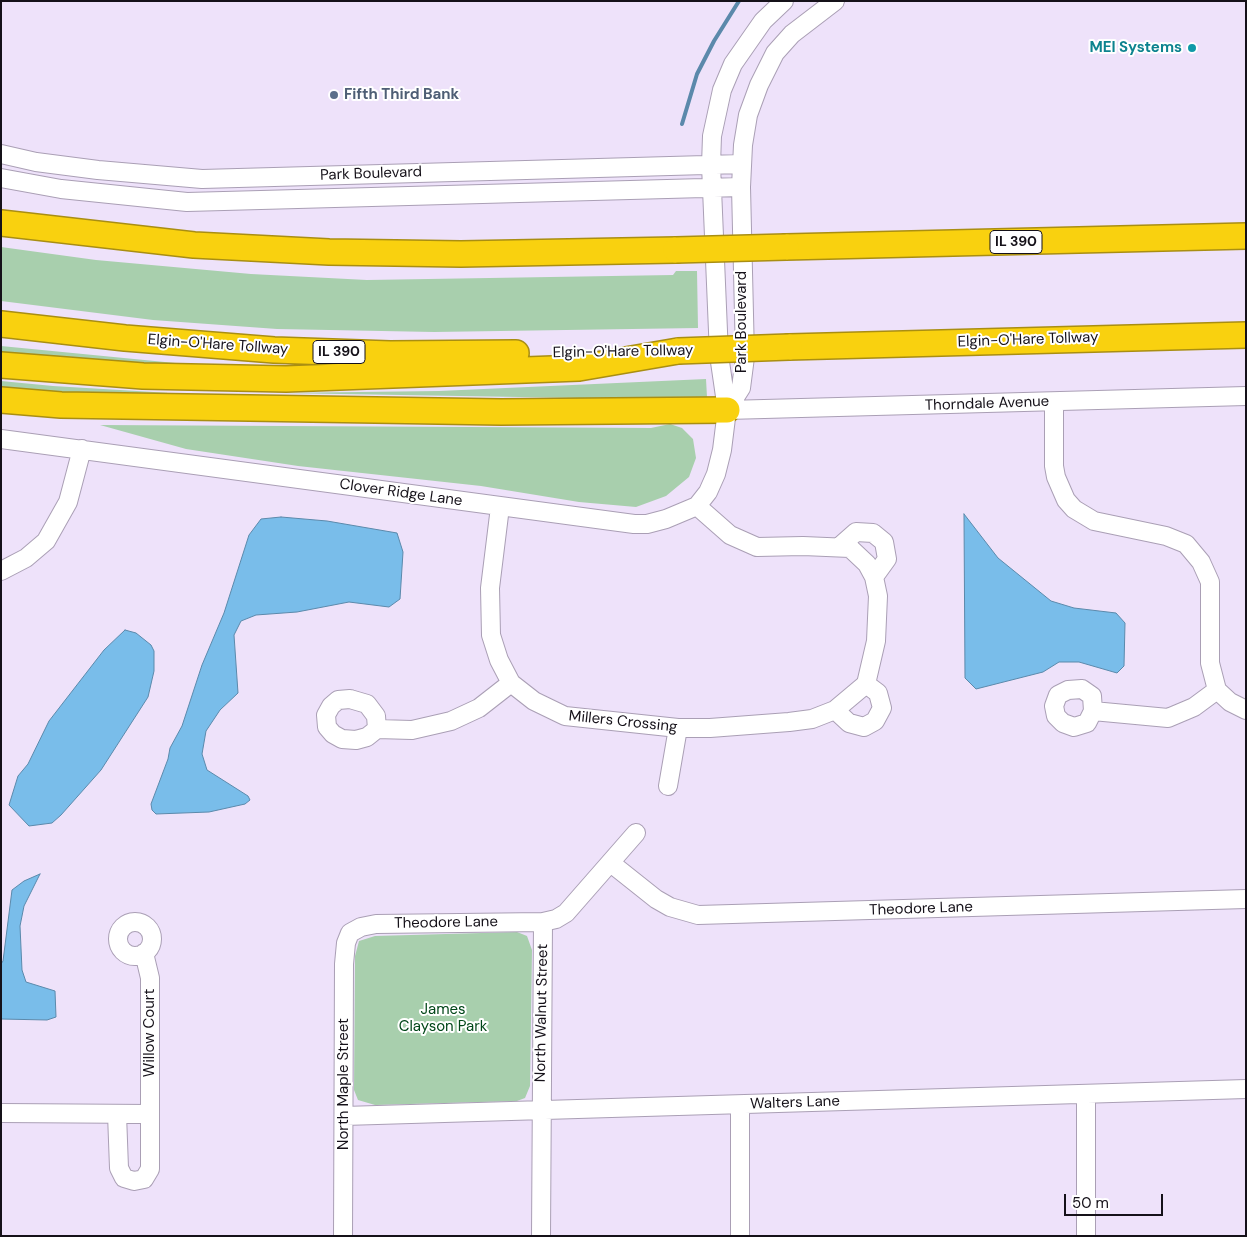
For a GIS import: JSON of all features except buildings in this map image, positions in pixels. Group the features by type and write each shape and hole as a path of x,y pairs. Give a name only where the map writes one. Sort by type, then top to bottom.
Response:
{"highway":[{"path":"1,207 26,212 84,234"},
{"path":"1051,242 1123,224 1246,219"},
{"name":"IL 390","path":"1,223 84,234 194,245 329,252 462,254 1051,242 1246,236"},
{"name":"Elgin-O'Hare Tollway","path":"1,324 125,338 284,350 390,354 678,351 1246,335"},
{"path":"1,365 143,376 286,379 579,368 678,351"},
{"path":"1,400 61,405 501,412 727,410"},
{"path":"1,412 61,405"}],"street":[{"path":"712,188 712,136 722,90 733,64 763,21 784,1"},
{"path":"741,187 748,114 774,53 792,34 835,1"},
{"name":"Park Boulevard","path":"1,154 36,162 98,170 202,179 742,164"},
{"name":"Park Boulevard","path":"1,178 62,190 187,202 741,187 745,356 741,388 727,410"},
{"name":"Park Boulevard","path":"712,188 719,355 727,410"},
{"name":"Thorndale Avenue","path":"727,410 1054,403 1246,396"},
{"path":"1054,403 1054,466 1061,490 1074,509 1102,524 1166,536 1186,544 1201,562 1210,582 1210,663 1218,690 1230,702 1246,710"},
{"path":"727,410 722,450 716,474 708,492 697,506 730,535 757,547 850,548 867,564 874,576 878,596 876,641 866,684 878,693 882,708 875,721 864,727 849,723 835,710"},
{"name":"Clover Ridge Lane","path":"1,439 500,507 647,524 666,519 697,506"},
{"path":"1,571 26,558 46,541 68,502 82,450"},
{"name":"Millers Crossing","path":"500,507 493,555 489,623 494,646 511,683 534,701 565,716 678,728 710,728 789,722 812,718 835,710 866,684"},
{"path":"839,547 856,532 873,533 884,542 887,559 874,576"},
{"path":"376,729 412,730 447,723 479,708 511,683"},
{"path":"1093,711 1168,718 1194,707 1218,690"},
{"path":"668,786 678,728"},
{"name":"North Walnut Street","path":"541,1236 543,922 565,915 612,864 636,833"},
{"name":"Theodore Lane","path":"612,864 656,899 670,907 698,916 1246,899"},
{"name":"Theodore Lane","path":"350,933 361,927 376,924 543,922"},
{"name":"North Maple Street","path":"343,1236 344,964 345,947 350,933"},
{"name":"Willow Court","path":"117,1114 119,1168 124,1178 134,1181 144,1179 150,1169 150,978 144,953"},
{"name":"Walters Lane","path":"344,1116 1246,1089"},
{"path":"1086,1094 1086,1236"},
{"path":"740,1104 740,1236"},
{"path":"1,1113 150,1114"}],"green space":[{"path":"1,247 96,260 251,274 367,280 673,275 676,271 697,271 698,328 434,332 277,329 153,320 1,301"},
{"path":"1,346 216,367 217,371 1,354"},
{"path":"706,379 707,397 579,398 281,393 439,391"},
{"path":"1,381 53,386 170,393 1,391"},
{"path":"670,424 682,428 693,439 696,458 689,477 666,496 636,507 579,502 481,486 298,466 186,449 100,425 651,428"},
{"name":"James Clayson Park","path":"517,932 527,936 532,950 530,1086 525,1098 517,1101 375,1105 358,1100 354,1090 355,956 359,941 375,936"}],"water":[{"path":"964,514 998,558 1051,601 1074,608 1116,613 1125,623 1124,666 1117,673 1079,662 1059,662 1043,672 976,689 965,678"},
{"path":"281,517 327,521 397,533 403,552 400,599 389,607 349,602 297,612 256,615 241,621 234,635 238,693 220,710 206,731 202,754 207,770 248,796 250,800 245,804 209,812 156,814 152,810 151,804 168,759 170,748 182,726 202,665 224,613 249,535 261,519"},
{"path":"125,630 136,633 151,645 154,651 154,671 148,697 101,770 61,815 52,823 29,826 9,805 18,776 28,764 49,721 104,650"},
{"path":"40,874 24,906 20,926 22,970 26,982 55,991 56,1017 47,1020 1,1019 1,964 3,961 12,890 24,881"}],"waterway":[{"path":"682,124 697,74 714,41 739,1"}],"place":[{"name":"MEI Systems","path":"1192,48"},
{"name":"Fifth Third Bank","path":"334,95"}]}
